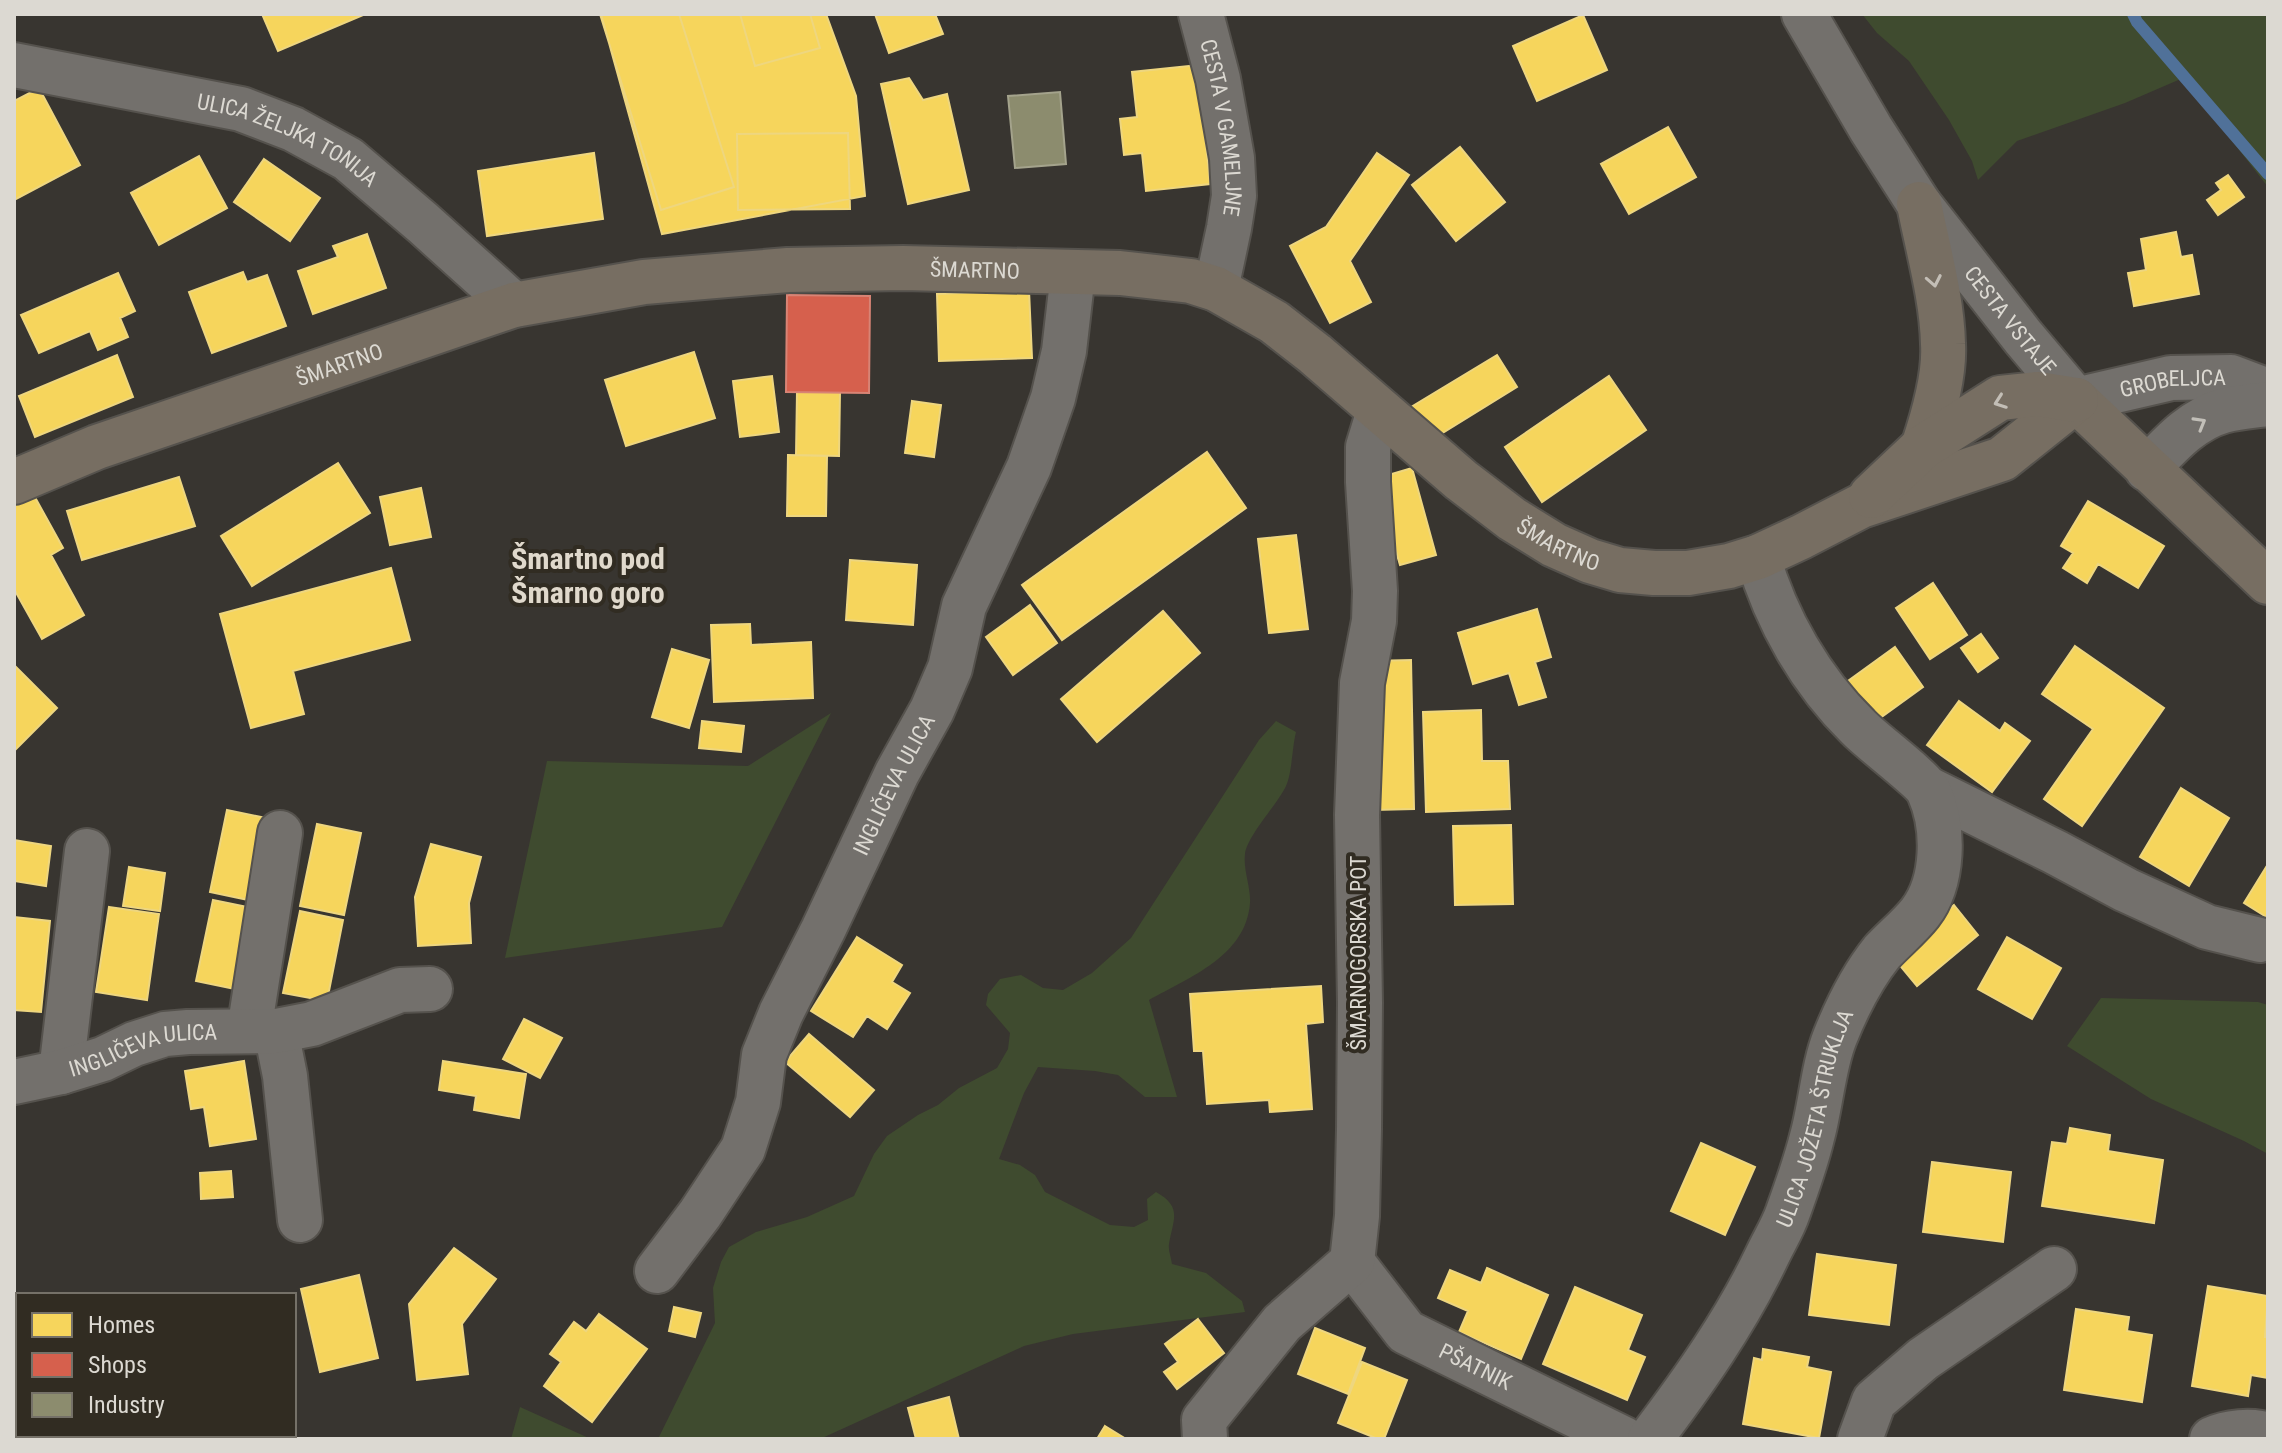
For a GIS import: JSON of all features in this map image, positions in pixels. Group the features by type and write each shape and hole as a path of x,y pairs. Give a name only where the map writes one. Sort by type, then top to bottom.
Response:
{"main road":[{"path":"1919,204 1944,347 1932,420 1923,447"},
{"name":"ŠMARTNO","path":"14,482 97,447 514,305 644,282 788,270 903,268 1120,273 1191,281 1216,289 1274,322 1461,480 1512,519 1554,545 1620,570 1688,573 1729,566 1758,557 1861,506"},
{"path":"1861,506 1923,447 2000,398 2038,394 2076,400"},
{"path":"1861,506 2002,459 2076,400"},
{"name":"CESTA VSTAJE","path":"2076,400 2268,582"}],"street":[{"name":"CESTA V GAMELJNE","path":"1201,14 1218,79 1232,158 1234,196 1216,289"},
{"name":"CESTA VSTAJE","path":"1804,14 1919,204 2076,400"},
{"name":"ULICA ŽELJKA TONIJA","path":"14,65 241,109 293,129 348,159 514,305"},
{"name":"INGLIČEVA ULICA","path":"657,1271 743,1149 758,1102 764,1055 781,1013 950,668 964,606 1029,467 1053,398 1064,351 1073,273"},
{"name":"GROBELJCA","path":"2076,400 2171,378 2231,377 2268,391"},
{"name":"GROBELJCA","path":"2147,469 2173,441 2200,421 2223,411 2268,404"},
{"name":"ŠMARNOGORSKA POT","path":"1352,1262 1357,1216 1359,1114 1357,815 1362,683 1374,621 1375,591 1368,447 1379,411"},
{"path":"1758,557 1766,586 1781,617 1828,696 1928,789 2126,890 2207,927 2260,940"},
{"name":"ULICA JOŽETA ŠTRUKLJA","path":"1650,1439 1709,1358 1741,1306 1787,1216 1812,1139 1834,1041 1855,993 1882,953 1919,914 1932,895 1939,872 1939,841 1928,789"},
{"path":"280,833 262,1031 285,1076 300,1220"},
{"path":"61,1072 87,851"},
{"name":"INGLIČEVA ULICA","path":"14,1082 103,1059 165,1034 262,1031 312,1024 400,990 430,989"},
{"path":"1205,1439 1204,1420 1282,1323 1352,1262"},
{"name":"PŠATNIK","path":"1352,1262 1406,1332 1624,1439"},
{"path":"1860,1439 1874,1401 1923,1359 2054,1269"},
{"path":"2212,1439 2222,1435 2259,1432 2268,1435"}],"green space":[{"path":"1862,14 2268,14 2268,187 2183,78 2125,103 2017,141 1978,180 1972,161 1949,120 1909,61 1877,33"},
{"path":"831,713 722,927 505,958 547,761 748,766"},
{"path":"1276,721 1296,732 1291,767 1286,786 1247,847 1245,860 1250,903 1246,921 1227,951 1213,963 1149,1000 1177,1097 1145,1097 1118,1075 1038,1067 1024,1093 999,1159 1020,1165 1035,1175 1045,1192 1110,1225 1134,1227 1148,1220 1147,1199 1156,1192 1173,1209 1169,1246 1172,1264 1206,1273 1242,1301 1245,1312 1073,1334 1024,1346 820,1439 658,1439 715,1323 713,1288 729,1247 756,1232 807,1217 854,1196 874,1154 887,1136 938,1105 959,1088 997,1068 1008,1049 1010,1033 986,1005 988,994 1000,979 1021,975 1043,988 1063,990 1092,973 1131,938 1259,740"},
{"path":"2101,998 2258,1002 2268,1005 2268,1154 2151,1099 2067,1046"},
{"path":"14,1328 16,1437 180,1439 14,1439"},
{"path":"520,1407 591,1439 511,1439"}],"building: Homes":[{"path":"262,14 363,14 363,15 278,51"},
{"path":"600,14 679,14 734,187 661,210"},
{"path":"601,14 826,14 856,96 865,196 662,234"},
{"path":"740,14 810,14 820,48 755,66"},
{"path":"875,14 935,14 943,34 889,53"},
{"path":"1583,15 1607,70 1537,101 1513,46"},
{"path":"1198,65 1210,184 1146,191 1142,153 1124,155 1120,119 1137,117 1132,72"},
{"path":"909,78 923,100 947,94 969,190 908,204 881,84"},
{"path":"39,88 80,165 14,200 14,101"},
{"path":"1668,127 1696,177 1629,214 1601,164"},
{"path":"848,133 850,209 738,210 737,134"},
{"path":"1460,147 1505,202 1456,241 1412,185"},
{"path":"594,153 603,219 487,236 478,171"},
{"path":"1377,153 1409,175 1350,261 1371,302 1330,323 1290,246 1326,227"},
{"path":"199,156 227,208 159,245 131,193"},
{"path":"264,159 320,198 290,241 234,202"},
{"path":"2228,175 2244,197 2218,215 2207,200 2221,190 2216,183"},
{"path":"2176,232 2181,257 2192,255 2199,294 2134,306 2128,273 2146,270 2141,239"},
{"path":"367,234 386,288 313,314 298,271 338,257 333,246"},
{"path":"243,272 247,282 267,275 286,326 212,353 189,292"},
{"path":"118,273 135,311 120,318 128,337 98,350 90,331 39,353 21,315"},
{"path":"1029,290 1032,358 939,361 937,294"},
{"path":"694,352 715,418 626,446 605,380"},
{"path":"117,355 133,397 35,437 19,396"},
{"path":"1497,355 1517,387 1431,440 1411,407"},
{"path":"772,376 779,432 740,437 733,381"},
{"path":"1609,376 1646,430 1542,502 1505,447"},
{"path":"797,392 840,392 839,456 796,455"},
{"path":"912,401 941,405 934,457 905,453"},
{"path":"1207,452 1246,508 1062,640 1022,585"},
{"path":"788,455 827,456 826,516 787,516"},
{"path":"338,463 370,513 252,586 221,536"},
{"path":"1412,468 1436,555 1400,565 1375,479"},
{"path":"179,477 195,526 82,560 67,511"},
{"path":"421,488 431,537 390,545 380,497"},
{"path":"31,490 63,548 51,555 84,615 42,639 14,589 14,500"},
{"path":"2088,501 2164,546 2138,588 2098,564 2087,583 2063,568 2073,553 2061,546"},
{"path":"1296,535 1308,629 1269,633 1258,539"},
{"path":"850,560 917,565 913,625 846,620"},
{"path":"391,568 410,640 293,671 304,714 251,728 220,614"},
{"path":"1933,583 1967,635 1930,659 1896,608"},
{"path":"1030,605 1057,643 1013,675 986,637"},
{"path":"1537,609 1551,657 1535,662 1546,697 1519,705 1509,673 1473,684 1458,633"},
{"path":"1163,611 1200,653 1097,742 1061,699"},
{"path":"750,624 751,645 811,642 813,698 714,702 711,625"},
{"path":"1981,634 1998,658 1978,672 1961,648"},
{"path":"2075,646 2164,708 2082,826 2044,799 2093,729 2042,694"},
{"path":"1895,647 1923,687 1869,726 1841,686"},
{"path":"672,649 709,660 689,728 652,717"},
{"path":"1411,660 1414,809 1374,810 1371,661"},
{"path":"14,665 57,708 14,751"},
{"path":"1959,701 2000,731 2005,723 2030,741 1992,792 1927,745"},
{"path":"1481,710 1482,761 1508,761 1510,809 1426,812 1423,712"},
{"path":"702,721 744,726 741,752 699,748"},
{"path":"2181,788 2229,818 2189,886 2140,857"},
{"path":"227,810 271,819 253,901 210,892"},
{"path":"317,824 361,833 344,915 300,906"},
{"path":"1511,825 1513,904 1455,905 1453,826"},
{"path":"14,840 51,846 46,886 14,881"},
{"path":"431,844 481,857 469,903 471,943 418,946 415,897"},
{"path":"2268,864 2268,918 2244,903"},
{"path":"129,867 165,873 160,911 123,906"},
{"path":"213,900 257,909 240,990 196,981"},
{"path":"1954,905 1978,935 1917,986 1892,956"},
{"path":"109,907 159,914 147,1000 96,992"},
{"path":"300,911 343,920 327,1001 283,993"},
{"path":"14,917 50,921 41,1012 14,1010"},
{"path":"857,937 902,965 892,982 910,993 887,1029 867,1016 853,1037 811,1011"},
{"path":"2007,937 2061,968 2032,1019 1978,989"},
{"path":"1321,986 1323,1022 1306,1024 1312,1109 1270,1112 1269,1100 1207,1104 1203,1051 1194,1051 1190,994"},
{"path":"524,1019 562,1038 540,1078 503,1059"},
{"path":"809,1034 874,1090 850,1117 785,1062"},
{"path":"244,1061 256,1139 210,1146 204,1107 191,1109 185,1071"},
{"path":"443,1061 526,1074 519,1118 474,1110 476,1096 439,1090"},
{"path":"2070,1128 2110,1135 2108,1151 2163,1160 2154,1223 2042,1206 2052,1142 2067,1144"},
{"path":"1701,1143 1755,1167 1725,1235 1671,1211"},
{"path":"1932,1162 2011,1172 2003,1242 1923,1232"},
{"path":"231,1171 233,1197 201,1199 200,1173"},
{"path":"454,1248 496,1279 462,1324 468,1374 417,1380 409,1304"},
{"path":"1817,1254 1896,1265 1889,1325 1809,1315"},
{"path":"1487,1268 1548,1295 1521,1359 1459,1332 1468,1311 1438,1298 1450,1270 1481,1283"},
{"path":"359,1275 378,1358 320,1372 301,1289"},
{"path":"2208,1286 2268,1296 2265,1337 2268,1337 2268,1378 2251,1375 2248,1396 2192,1386"},
{"path":"1575,1287 1642,1315 1628,1350 1645,1357 1627,1400 1543,1364"},
{"path":"674,1307 701,1313 695,1337 669,1331"},
{"path":"2076,1309 2129,1317 2127,1331 2152,1335 2142,1402 2064,1390"},
{"path":"599,1314 647,1349 592,1422 544,1386 561,1362 550,1354 574,1322 586,1331"},
{"path":"1198,1319 1224,1353 1177,1389 1164,1372 1178,1362 1165,1344"},
{"path":"1315,1328 1365,1348 1348,1394 1298,1374"},
{"path":"1763,1349 1809,1357 1807,1367 1831,1372 1819,1438 1743,1424 1754,1358 1762,1360"},
{"path":"1362,1362 1407,1380 1384,1439 1338,1423"},
{"path":"949,1397 959,1439 916,1439 908,1408"},
{"path":"1105,1426 1126,1439 1097,1439"}],"building: Shops":[{"path":"787,295 870,296 869,393 786,392"}],"building: Industry":[{"path":"1060,92 1066,164 1015,168 1008,96"}],"waterway":[{"path":"2133,14 2268,174"}],"district":[{"name":"Šmartno pod Šmarno goro","path":"588,575"}]}
